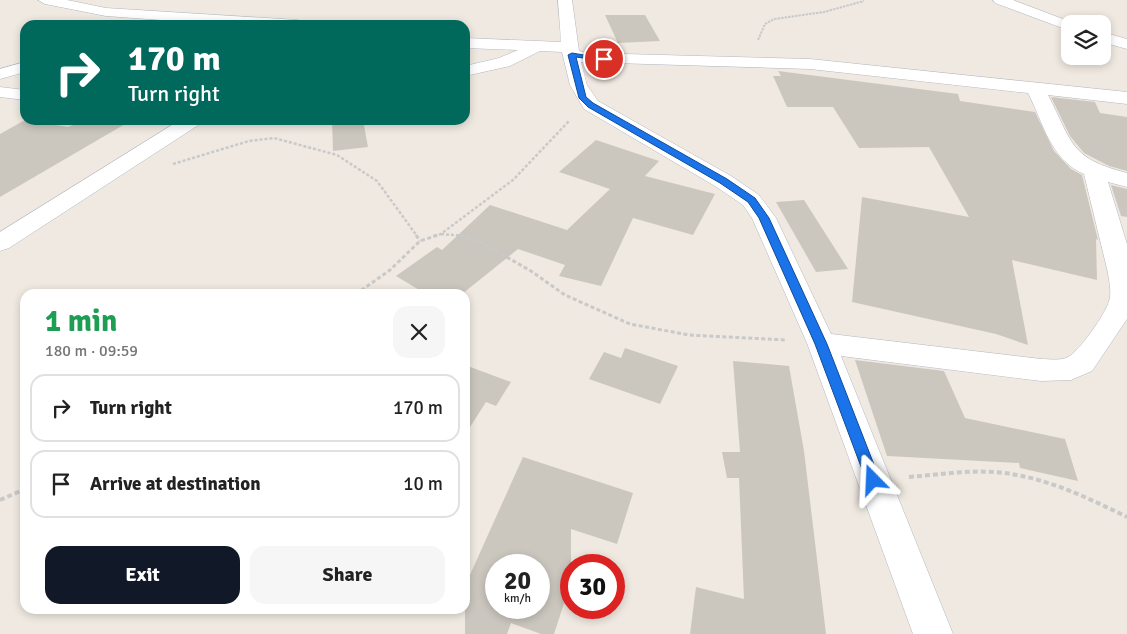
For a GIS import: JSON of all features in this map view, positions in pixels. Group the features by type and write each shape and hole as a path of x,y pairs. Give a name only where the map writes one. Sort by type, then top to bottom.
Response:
{"street":[{"path":"45,0 106,12 224,20"},
{"path":"564,0 572,51 583,98 591,105 687,159 752,200 764,218 821,344 933,634"},
{"path":"1000,0 1061,23"},
{"path":"97,20 104,17 108,13 106,12"},
{"path":"1111,40 1127,44"},
{"path":"470,43 545,45 572,51 587,58 810,64 1127,98"},
{"path":"470,70 504,62 545,45"},
{"path":"0,74 20,68"},
{"path":"1035,88 1064,149 1074,160 1094,170 1127,180"},
{"path":"0,92 20,95"},
{"path":"0,243 186,125"},
{"path":"821,344 1041,370 1066,370 1082,364 1105,333 1123,299 1124,275 1094,170"}],"path":[{"path":"760,62 756,44 765,24 774,19 824,12 864,1"},
{"path":"363,289 390,270 420,241 441,234 513,180 578,112 591,105"},
{"path":"133,157 138,167 156,169 249,140 274,138 337,155 377,180 420,241"},
{"path":"441,234 460,235 482,243 531,271 565,295 630,324 689,335 753,337 821,344"},
{"path":"873,480 994,472 1036,480 1080,494 1127,517"},
{"path":"0,500 20,491"}],"building":[{"path":"605,15 645,15 660,41 618,43"},
{"path":"778,71 958,94 960,101 1035,112 1054,151 1071,169 1082,175 1098,240 1096,239 1097,280 1012,260 1028,345 996,334 852,302 862,197 969,217 929,147 859,148 833,107 787,107 773,76 781,76"},
{"path":"1051,97 1095,102 1100,113 1127,117 1127,171 1109,166 1084,153 1070,136"},
{"path":"20,123 20,125 68,127 73,125 123,125 0,197 0,134"},
{"path":"332,125 364,125 368,147 333,151"},
{"path":"596,140 659,161 645,176 715,194 693,235 633,218 601,286 559,276 565,265 518,249 468,289 418,289 396,276 437,247 442,250 490,205 567,230 610,189 559,172"},
{"path":"1111,185 1127,189 1127,217 1121,216"},
{"path":"804,200 848,269 816,272 776,202"},
{"path":"625,348 678,366 660,404 589,379 604,352 621,358"},
{"path":"855,360 944,371 965,418 1065,439 1078,481 1020,468 1019,463 887,456"},
{"path":"733,361 789,366 804,451 826,634 690,634 696,587 744,599 739,478 727,478 722,452 740,452"},
{"path":"470,367 511,382 496,406 486,402 470,427"},
{"path":"523,457 633,493 617,544 571,529 571,554 560,554 560,616 554,634 541,634 511,623 507,634 465,634 465,614 470,614 470,575"}],"route":[{"path":"604,59 572,55 583,98 591,105 687,159 752,200 764,218 821,344 873,480"}]}
